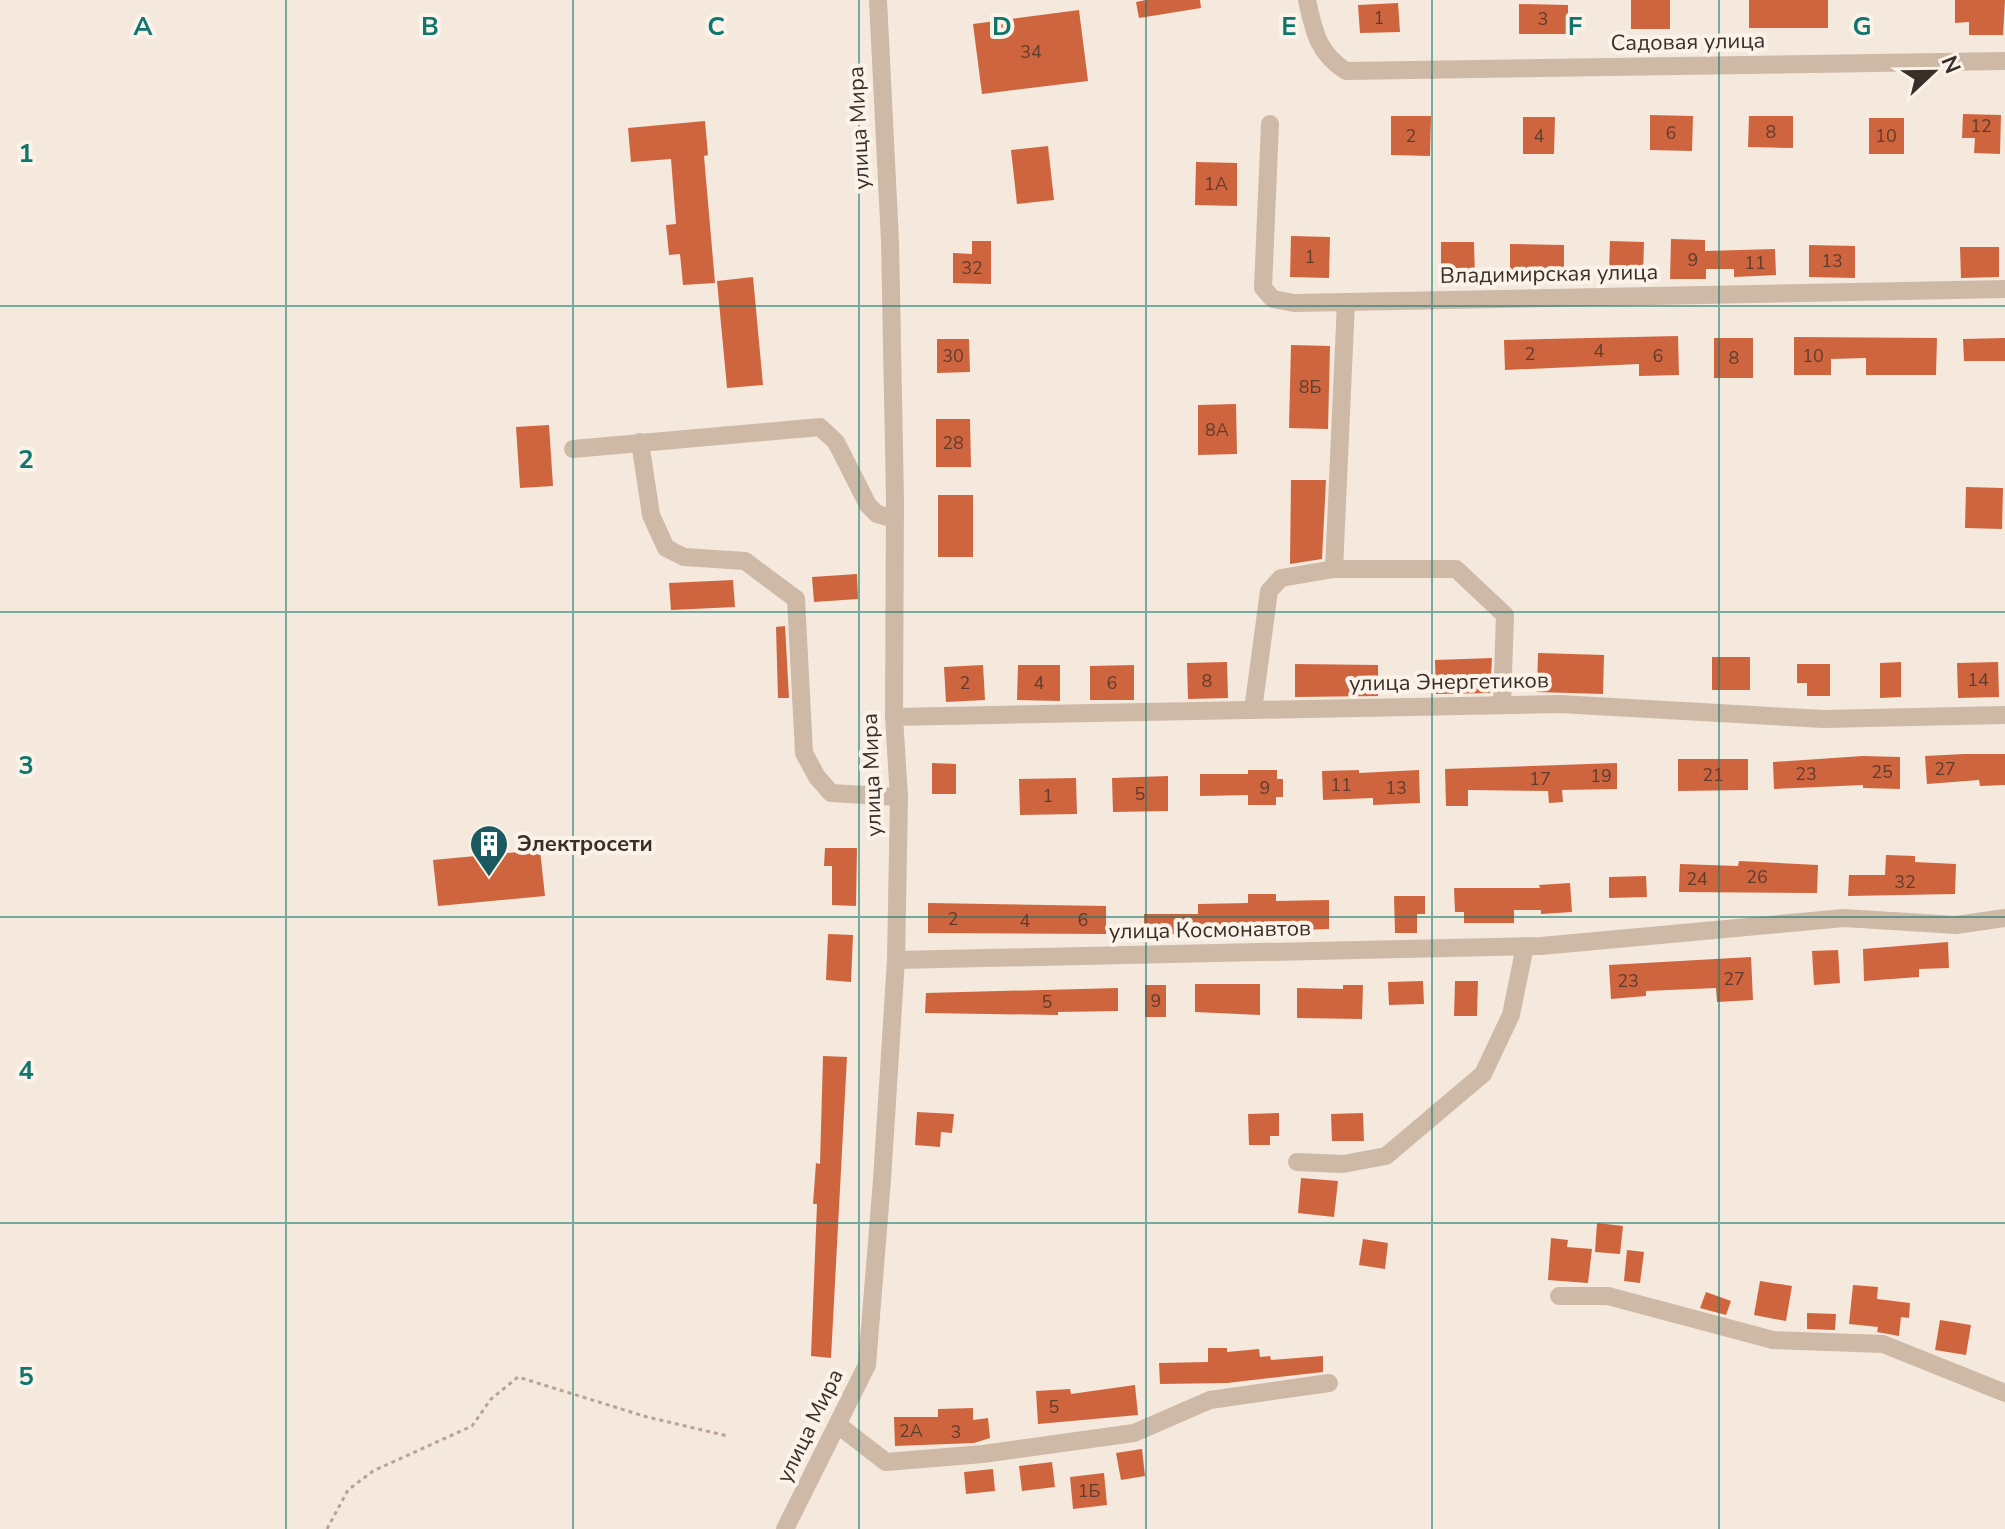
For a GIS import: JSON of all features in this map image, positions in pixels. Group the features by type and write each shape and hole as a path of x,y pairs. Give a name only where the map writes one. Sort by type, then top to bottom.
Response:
{"street":[{"name":"улица Мира","path":"785,1529 867,1365 896,960 899,797 894,717 895,519 890,241 878,0"},
{"name":"Садовая улица","path":"1307,0 1316,40 1327,59 1346,71 2005,61"},
{"name":"Владимирская улица","path":"1270,124 1263,288 1273,299 1294,303 2005,289"},
{"path":"1334,569 1346,302"},
{"path":"573,449 820,427 836,442 868,505 877,514 895,519"},
{"path":"640,442 651,515 666,548 684,557 745,561 796,599 804,753 817,777 831,793 899,797"},
{"path":"1253,710 1269,591 1281,578 1334,569 1456,569 1505,615 1502,705"},
{"name":"улица Энергетиков","path":"894,717 1560,704 1823,719 2005,715"},
{"name":"улица Космонавтов","path":"896,960 1525,946 1844,918 1956,925 2005,918"},
{"path":"1297,1162 1343,1164 1386,1156 1483,1074 1511,1015 1525,946"},
{"path":"1559,1296 1608,1296 1773,1340 1883,1344 2005,1393"},
{"path":"838,1425 886,1462 983,1454 1134,1433 1210,1400 1329,1383"}],"path":[{"path":"327,1529 348,1490 373,1471 472,1426 491,1399 518,1377 647,1417 728,1436"}],"building":[{"path":"1200,0 1201,8 1139,18 1136,2"},
{"path":"1631,0 1670,0 1670,29 1631,29"},
{"path":"1749,0 1828,0 1828,28 1749,28"},
{"path":"1955,0 2005,0 2003,35 1969,35 1969,22 1955,23"},
{"path":"1398,3 1400,32 1360,33 1358,5"},
{"path":"1519,4 1568,5 1568,34 1519,34"},
{"path":"1079,10 1088,81 982,94 973,24"},
{"path":"1963,114 2001,115 2000,154 1974,153 1975,138 1962,138"},
{"path":"1650,115 1693,116 1692,151 1650,150"},
{"path":"1391,116 1431,116 1430,156 1391,155"},
{"path":"1749,116 1793,116 1793,148 1748,147"},
{"path":"1523,117 1555,117 1554,154 1523,154"},
{"path":"1869,118 1904,118 1904,154 1869,154"},
{"path":"705,121 708,155 704,156 715,283 683,285 680,254 669,255 666,225 676,224 671,159 631,162 628,128"},
{"path":"1048,146 1054,200 1017,204 1011,150"},
{"path":"1196,162 1237,163 1237,206 1195,205"},
{"path":"1291,236 1330,237 1329,278 1290,277"},
{"path":"1671,239 1705,240 1705,251 1775,249 1776,275 1734,277 1734,269 1706,269 1706,279 1670,279"},
{"path":"972,241 991,241 991,284 953,283 953,253 972,254"},
{"path":"1610,241 1644,242 1643,275 1609,275"},
{"path":"1441,242 1474,242 1475,277 1441,277"},
{"path":"1510,244 1564,245 1564,276 1510,275"},
{"path":"1809,245 1855,246 1855,278 1809,277"},
{"path":"1960,247 1999,247 1999,277 1961,278"},
{"path":"753,277 763,385 727,388 717,281"},
{"path":"1678,336 1679,375 1639,376 1639,364 1505,370 1504,340"},
{"path":"1794,337 1937,338 1936,375 1866,375 1866,358 1831,359 1831,375 1794,375"},
{"path":"1714,338 1753,338 1753,378 1714,378"},
{"path":"2005,338 2005,361 1964,361 1963,339"},
{"path":"937,339 969,339 970,372 937,373"},
{"path":"1291,345 1330,346 1328,429 1289,428"},
{"path":"1236,404 1237,454 1198,455 1198,405"},
{"path":"936,419 970,419 971,467 936,467"},
{"path":"549,425 553,486 520,488 516,427"},
{"path":"1291,480 1326,480 1322,559 1290,564"},
{"path":"1966,487 2003,488 2002,529 1965,528"},
{"path":"938,495 973,495 973,557 938,557"},
{"path":"857,574 858,599 814,602 812,577"},
{"path":"733,580 735,607 671,610 669,583"},
{"path":"785,626 789,698 778,698 776,627"},
{"path":"1538,653 1604,655 1603,694 1537,692"},
{"path":"1712,657 1750,657 1750,690 1712,690"},
{"path":"1492,658 1490,693 1436,694 1435,660"},
{"path":"1227,662 1228,698 1188,699 1187,663"},
{"path":"1901,662 1901,697 1880,698 1880,663"},
{"path":"1998,662 1999,697 1958,698 1957,663"},
{"path":"1295,664 1378,665 1378,696 1295,697"},
{"path":"1797,664 1830,664 1830,696 1807,696 1807,683 1797,683"},
{"path":"983,665 985,700 946,702 944,667"},
{"path":"1018,665 1060,665 1060,701 1017,700"},
{"path":"1134,665 1134,700 1090,700 1090,666"},
{"path":"2005,754 2005,785 1980,786 1979,780 1927,784 1925,756"},
{"path":"1863,756 1900,757 1900,789 1863,788 1863,785 1774,789 1773,762"},
{"path":"1678,759 1748,759 1748,790 1678,791"},
{"path":"932,763 956,764 956,794 932,794"},
{"path":"1617,763 1617,789 1562,790 1563,802 1549,803 1548,791 1468,790 1468,806 1446,806 1445,769"},
{"path":"1248,770 1277,770 1277,779 1283,779 1283,797 1276,797 1276,805 1248,805 1248,795 1200,796 1200,774 1248,774"},
{"path":"1359,770 1359,773 1419,770 1420,803 1373,805 1373,798 1323,800 1322,771"},
{"path":"1168,776 1168,811 1113,812 1112,778"},
{"path":"1076,778 1077,814 1020,815 1019,779"},
{"path":"825,848 857,848 856,906 832,905 832,866 824,866"},
{"name":"Электросети","path":"540,850 545,896 438,906 433,860"},
{"path":"1886,855 1915,856 1915,862 1956,864 1955,894 1848,896 1849,875 1885,875"},
{"path":"1739,861 1818,865 1817,893 1679,892 1680,864 1738,866"},
{"path":"1646,876 1647,897 1609,898 1609,877"},
{"path":"1570,883 1572,912 1541,914 1541,910 1514,910 1514,923 1464,923 1464,912 1455,912 1454,888 1540,888 1539,885"},
{"path":"1248,894 1276,894 1276,901 1329,900 1329,929 1144,935 1144,914 1198,914 1198,904 1248,903"},
{"path":"1394,896 1425,896 1425,914 1417,914 1417,933 1395,933"},
{"path":"928,903 1106,906 1106,934 928,933"},
{"path":"828,934 853,935 851,982 826,980"},
{"path":"1948,942 1949,968 1919,969 1919,977 1864,981 1863,949"},
{"path":"1838,950 1840,983 1814,985 1812,951"},
{"path":"1751,957 1753,1000 1717,1002 1716,988 1646,991 1646,996 1611,999 1609,965"},
{"path":"1423,981 1424,1004 1389,1005 1388,982"},
{"path":"1455,981 1478,981 1477,1016 1454,1016"},
{"path":"1195,984 1260,984 1260,1015 1195,1012"},
{"path":"1145,985 1166,985 1166,1017 1145,1017"},
{"path":"1343,985 1363,985 1362,1019 1297,1018 1297,988 1343,989"},
{"path":"1118,988 1118,1011 1058,1012 1058,1015 925,1013 926,993"},
{"path":"823,1056 847,1057 831,1358 811,1356 817,1204 813,1204 816,1163 820,1164"},
{"path":"917,1112 954,1114 952,1133 941,1132 940,1147 915,1145"},
{"path":"1279,1113 1279,1136 1270,1136 1270,1145 1249,1145 1248,1114"},
{"path":"1363,1113 1364,1141 1332,1141 1331,1114"},
{"path":"1301,1178 1338,1181 1334,1217 1298,1213"},
{"path":"1597,1223 1623,1226 1620,1254 1595,1252"},
{"path":"1551,1238 1568,1240 1567,1247 1592,1249 1588,1283 1548,1280"},
{"path":"1363,1239 1388,1243 1385,1269 1359,1265"},
{"path":"1627,1250 1644,1252 1640,1283 1624,1281"},
{"path":"1760,1281 1792,1286 1786,1321 1754,1315"},
{"path":"1853,1285 1878,1287 1877,1299 1910,1303 1909,1318 1901,1317 1899,1336 1877,1332 1878,1327 1849,1324"},
{"path":"1706,1292 1731,1301 1726,1315 1700,1308"},
{"path":"1807,1313 1836,1314 1835,1330 1807,1329"},
{"path":"1940,1320 1971,1325 1966,1355 1935,1350"},
{"path":"1208,1348 1227,1348 1227,1352 1259,1349 1260,1357 1270,1356 1271,1360 1323,1356 1323,1372 1227,1383 1160,1384 1159,1363 1208,1362"},
{"path":"1135,1385 1138,1415 1038,1424 1036,1391 1070,1389 1071,1394"},
{"path":"973,1408 973,1420 988,1418 990,1438 974,1443 895,1446 894,1417 938,1417 938,1409"},
{"path":"1142,1449 1145,1476 1121,1480 1116,1453"},
{"path":"1052,1462 1055,1487 1022,1491 1019,1466"},
{"path":"993,1469 995,1491 966,1494 964,1472"},
{"path":"1104,1473 1107,1505 1073,1509 1070,1477"}],"place":[{"name":"Электросети","path":"489,878"}]}
